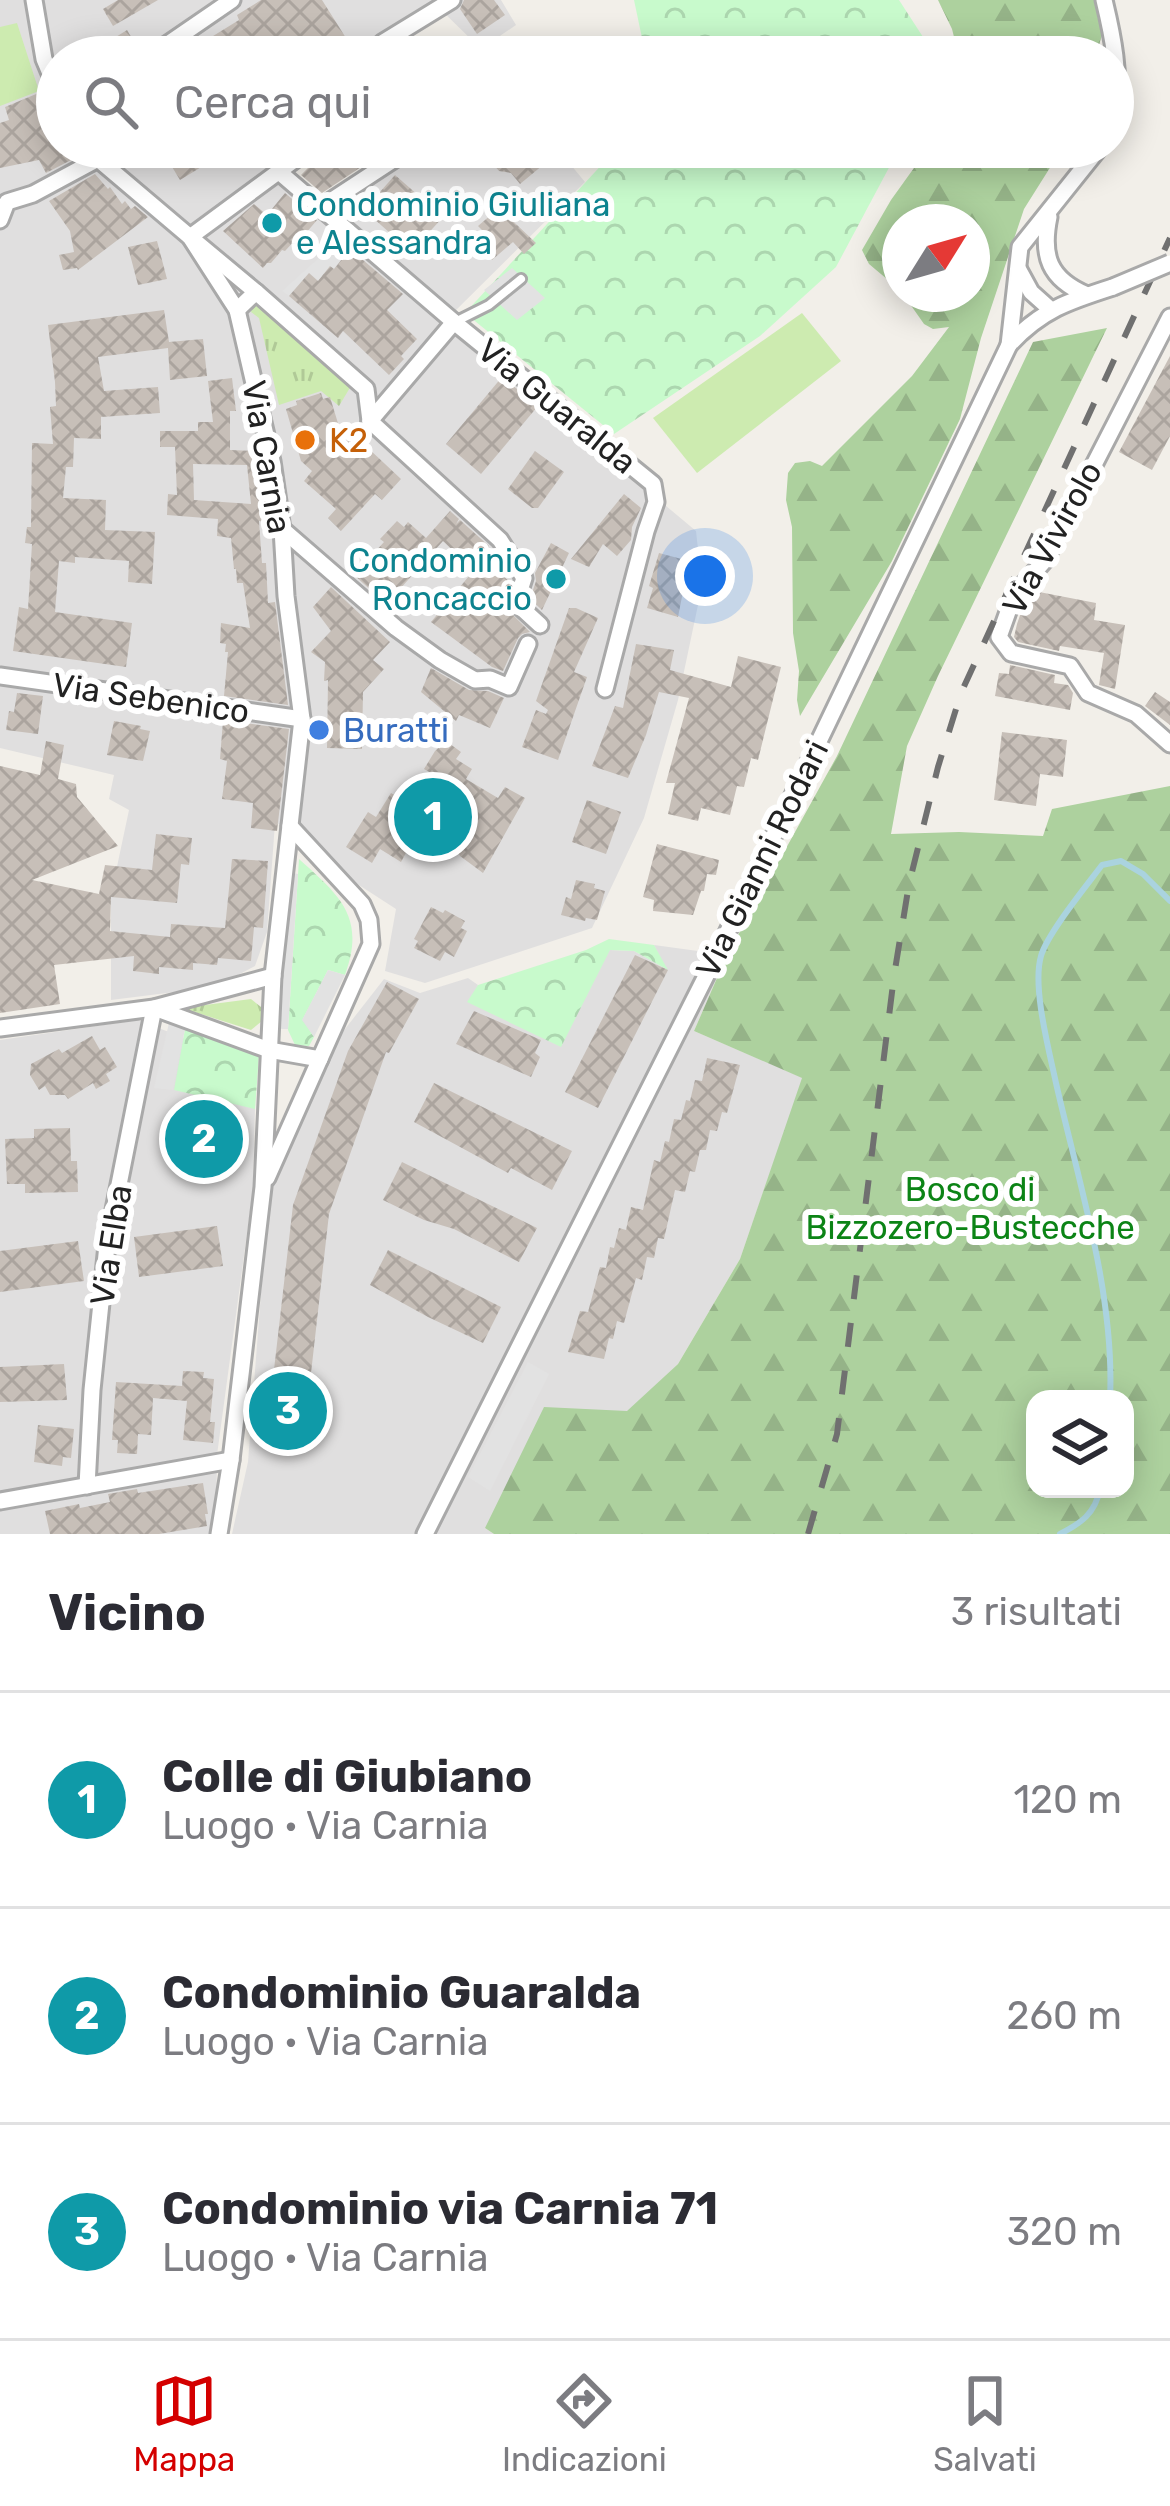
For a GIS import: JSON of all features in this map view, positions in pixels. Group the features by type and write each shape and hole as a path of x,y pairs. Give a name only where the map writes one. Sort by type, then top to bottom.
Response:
{"street":[{"path":"34,0 40,36"},
{"path":"180,36 232,0"},
{"path":"393,36 452,0"},
{"path":"1104,0 1109,36"},
{"path":"0,220 3,203 33,194 72,168"},
{"name":"Via Carnia","path":"111,168 190,237 237,310 271,454 302,719 273,976 263,1187 219,1534"},
{"path":"282,168 190,237 366,388 370,421 508,548 524,578 516,603 540,625"},
{"path":"320,208 381,168"},
{"path":"1009,346 1020,248 1084,168"},
{"path":"278,171 454,322"},
{"path":"1017,267 1031,292 1050,309 1056,293 1044,242 1050,211"},
{"name":"Via Gianni Rodari","path":"425,1534 715,958 1009,346 1050,309 1170,263"},
{"path":"1054,274 1067,287 1087,295"},
{"path":"237,310 256,292"},
{"name":"Via Vivirolo","path":"1170,317 1045,560 1013,596 999,637 1011,653 1070,666 1088,693 1136,714 1170,744"},
{"name":"Via Guaralda","path":"370,421 454,322 653,484 656,502 605,689"},
{"path":"282,529 396,628 475,680 509,687 528,644"},
{"name":"Via Sebenico","path":"0,676 302,719"},
{"name":"Via Carnia","path":"263,1187 371,944 362,904 290,826"},
{"path":"0,1028 154,1008 273,976"},
{"path":"154,1008 269,1050 320,1059"},
{"name":"Via Elba","path":"87,1486 107,1245 154,1008"},
{"path":"0,1501 231,1460"}],"lane":[{"path":"454,322 490,304 521,279"}],"shaded area":[{"path":"0,0 501,0 516,25 500,36 468,36 434,3 388,36 36,36 36,168 275,168 313,205 366,168 573,168 585,182 445,321 696,531 702,586 678,700 644,818 592,928 425,983 385,971 396,909 328,865 300,829 275,823 267,932 255,966 215,987 111,1000 111,895 129,810 109,799 114,775 0,748"},
{"path":"342,237 353,246 334,269 318,281 309,273 289,296 282,291"},
{"path":"512,268 545,298 517,320 484,290"},
{"path":"287,872 298,874 288,1029 278,1029"},
{"path":"654,945 727,955 694,1031 803,1078 740,1259 678,1364 485,1528 494,1534 232,1534 248,1462 269,1189 331,1047 384,979 420,993 468,978 478,985 474,998 610,950 634,951 665,968"},
{"path":"328,970 345,975 314,1037 302,1020"},
{"path":"138,1020 256,1066 253,1189 217,1455 216,1534 0,1534 0,1040"},
{"path":"169,1023 185,1029 173,1090 154,1088"},
{"path":"528,1362 549,1374 490,1491 468,1477"}],"green space":[{"path":"634,0 899,0 922,36 642,36"},
{"path":"938,0 1111,0 1102,36 954,36"},
{"path":"17,23 36,92 0,106 0,27"},
{"path":"599,168 889,168 836,267 760,336 614,434 465,313"},
{"path":"914,168 1050,168 1024,209 990,311 990,204 889,204"},
{"path":"882,216 882,275 862,250"},
{"path":"258,303 351,386 339,406 321,391 279,405 259,318 251,312"},
{"path":"916,312 990,312 960,419 892,561 800,716 788,473 795,463 810,461 822,466 912,376 949,327 933,329"},
{"path":"802,313 841,361 697,473 653,418"},
{"name":"Bosco di Bizzozero-Bustecche","path":"1107,328 907,746 891,834 1043,836 1052,809 1170,786 1170,1534 494,1534 485,1528 544,1407 627,1411 678,1364 740,1259 802,1078 694,1031 727,955 837,756 1033,342"},
{"path":"299,859 337,897 352,938 345,975 328,970 303,1019 314,1037 309,1046 295,1045 288,1030"},
{"path":"609,939 654,945 668,970 634,951 610,950 561,1047 467,1002 478,985"},
{"path":"251,999 261,1007 262,1021 251,1030 182,1008"},
{"path":"185,1029 259,1055 255,1109 174,1090"}],"building":[{"path":"118,0 158,0 113,26 103,9"},
{"path":"261,0 322,0 345,36 213,36 239,20 237,15"},
{"path":"464,0 494,0 505,15 477,34 460,9"},
{"path":"36,94 36,161 0,168 0,123 9,120 5,107"},
{"path":"173,168 200,168 180,180"},
{"path":"308,168 360,168 322,193 301,175"},
{"path":"496,168 539,168 520,184 511,173"},
{"path":"95,174 122,204 135,206 148,217 78,270 63,270 59,255 74,252 70,231 49,201"},
{"path":"395,175 443,217 414,249 408,249 364,210"},
{"name":"Condominio Giuliana e Alessandra","path":"285,193 317,220 263,268 223,231 254,204 267,215"},
{"path":"499,208 536,243 524,254 513,242 492,260 486,253 472,253 472,240 483,231 478,226"},
{"path":"157,241 167,279 138,285 128,247"},
{"path":"350,249 403,294 387,310 417,339 389,375 343,331 338,338 289,296 309,273 318,281 330,266 334,269"},
{"path":"164,310 169,342 203,339 207,376 170,380 168,348 98,357 104,391 158,387 160,413 101,417 101,439 74,438 73,467 66,467 63,498 106,500 105,530 155,532 152,584 128,582 129,561 75,557 75,563 59,561 55,612 132,623 126,667 13,651 19,607 28,609 32,544 25,543 27,527 31,527 32,443 53,444 50,407 56,406 55,382 48,325"},
{"path":"1170,356 1170,436 1152,470 1119,452"},
{"path":"502,377 538,406 481,474 446,444"},
{"path":"232,378 236,411 230,411 230,450 257,451 260,463 269,522 259,521 262,563 266,563 268,603 275,602 288,705 224,696 228,652 226,644 220,643 221,623 250,628 231,538 217,536 218,519 167,515 168,494 177,495 175,447 160,447 160,431 198,431 198,422 213,422 208,381","holes":["193,464 247,465 251,504 194,500"]},
{"path":"321,393 323,399 330,397 344,443 352,433 401,479 382,500 375,494 341,531 328,518 336,509 304,481 312,471 301,461 286,409"},
{"path":"535,451 564,472 538,508 532,508 508,489"},
{"path":"624,494 641,508 631,540 617,556 603,544 589,567 571,559"},
{"path":"450,511 459,519 456,524 460,520 489,546 470,567 443,541 390,600 354,575 397,521 404,527 408,522 426,538"},
{"path":"551,543 569,553 542,610 530,599 535,573"},
{"path":"659,553 689,561 678,617 647,608"},
{"path":"483,559 510,582 505,607 530,632 518,638 503,671 431,622"},
{"path":"331,587 390,642 373,660 384,669 363,692 362,749 327,748 325,662 311,652 331,631 313,607"},
{"path":"1034,591 1096,603 1094,620 1125,625 1115,689 1099,685 1104,653 1060,646 1059,651 1018,642 1014,637 1017,624"},
{"path":"569,608 598,618 574,672 587,677 558,760 522,747 536,710 546,714 548,710 536,701"},
{"path":"636,644 674,650 670,670 731,687 738,656 781,667 758,760 751,758 730,815 701,808 698,821 668,814 675,783 666,783 689,698 659,692 628,778 592,766 615,706 623,708"},
{"path":"1010,665 1055,675 1054,683 1068,685 1073,693 1070,710 995,696 999,673 1009,674"},
{"path":"431,668 469,690 504,698 490,728 459,715 456,721 421,692"},
{"path":"1155,692 1170,702 1170,725 1145,706"},
{"path":"17,693 43,696 38,734 6,730"},
{"path":"223,720 289,729 277,831 251,828 253,803 222,799 227,761 220,759"},
{"path":"114,721 150,731 143,761 107,755"},
{"path":"1002,732 1067,740 1063,777 1040,774 1036,806 994,800"},
{"path":"46,741 64,745 58,779 76,784 77,797 118,846 32,880 99,894 105,865 152,870 156,834 192,838 189,865 181,864 177,903 111,897 110,931 170,937 171,924 225,928 232,859 268,861 263,928 254,927 251,961 218,958 217,965 193,963 193,970 159,967 159,974 133,971 134,956 54,965 60,1004 0,1013 0,766 40,775"},
{"path":"446,741 461,752 456,759 472,769 466,779 498,798 505,787 525,798 483,873 460,856 456,844 475,814 442,794 417,834 421,837 411,854 407,851 401,862 380,849 372,863 346,847 368,812 376,817 391,793 412,806 431,773 424,769"},
{"path":"587,800 621,812 606,854 572,842"},
{"path":"657,844 719,860 716,875 707,874 693,915 653,911 654,900 643,897"},
{"path":"576,880 605,891 597,920 561,915"},
{"path":"431,907 465,921 461,928 467,931 454,957 445,952 440,961 414,948"},
{"path":"635,955 668,970 598,1108 565,1092"},
{"path":"387,982 419,999 386,1052 329,1214 303,1444 266,1439 293,1205 348,1051"},
{"path":"474,1011 541,1040 531,1077 456,1044"},
{"path":"92,1036 117,1067 106,1074 110,1081 96,1089 93,1083 68,1099 50,1095 45,1086 39,1090 30,1075 31,1064"},
{"path":"707,1058 740,1065 727,1113 722,1112 717,1131 710,1130 706,1150 700,1150 685,1192 675,1190 664,1239 658,1238 654,1258 647,1257 642,1280 636,1278 624,1323 617,1321 604,1359 568,1352 580,1311 588,1312 600,1267 606,1268 619,1228 626,1230 631,1207 643,1210 654,1160 660,1162 674,1119 681,1120 695,1080 702,1081"},
{"path":"434,1083 572,1151 552,1190 511,1168 508,1173 414,1122"},
{"path":"240,1114 245,1154 167,1164 162,1124"},
{"path":"70,1128 78,1192 25,1193 25,1184 7,1184 5,1139 34,1138 34,1129"},
{"path":"402,1162 537,1228 519,1262 383,1200"},
{"path":"217,1226 223,1266 139,1277 134,1237"},
{"path":"78,1241 84,1281 0,1292 0,1251"},
{"path":"388,1250 501,1307 483,1343 370,1285"},
{"path":"64,1364 67,1400 0,1402 0,1367"},
{"path":"183,1371 204,1372 203,1378 214,1379 213,1443 183,1440 187,1401 153,1398 151,1435 138,1434 137,1454 117,1453 118,1440 112,1440 116,1382 182,1386"},
{"path":"38,1425 74,1429 71,1458 63,1457 62,1466 34,1462"},
{"path":"203,1483 207,1526 159,1534 50,1534 45,1511 110,1502 108,1494"}],"waterway":[{"path":"1110,1390 1101,1280 1046,1036 1039,969 1051,935 1102,865 1121,861 1143,874 1170,901"},
{"path":"1060,1534 1086,1517 1097,1498"}],"railway":[{"path":"808,1534 837,1434 894,976 909,884 938,767 961,693 1170,238"}],"place":[{"name":"Condominio Giuliana e Alessandra","path":"272,223"},
{"name":"K2","path":"305,440"},
{"name":"Condominio Roncaccio","path":"556,579"},
{"name":"Buratti","path":"319,730"},
{"name":"Colle di Giubiano","path":"433,817"},
{"name":"Condominio Guaralda","path":"204,1139"},
{"name":"Condominio via Carnia 71","path":"288,1411"}]}
